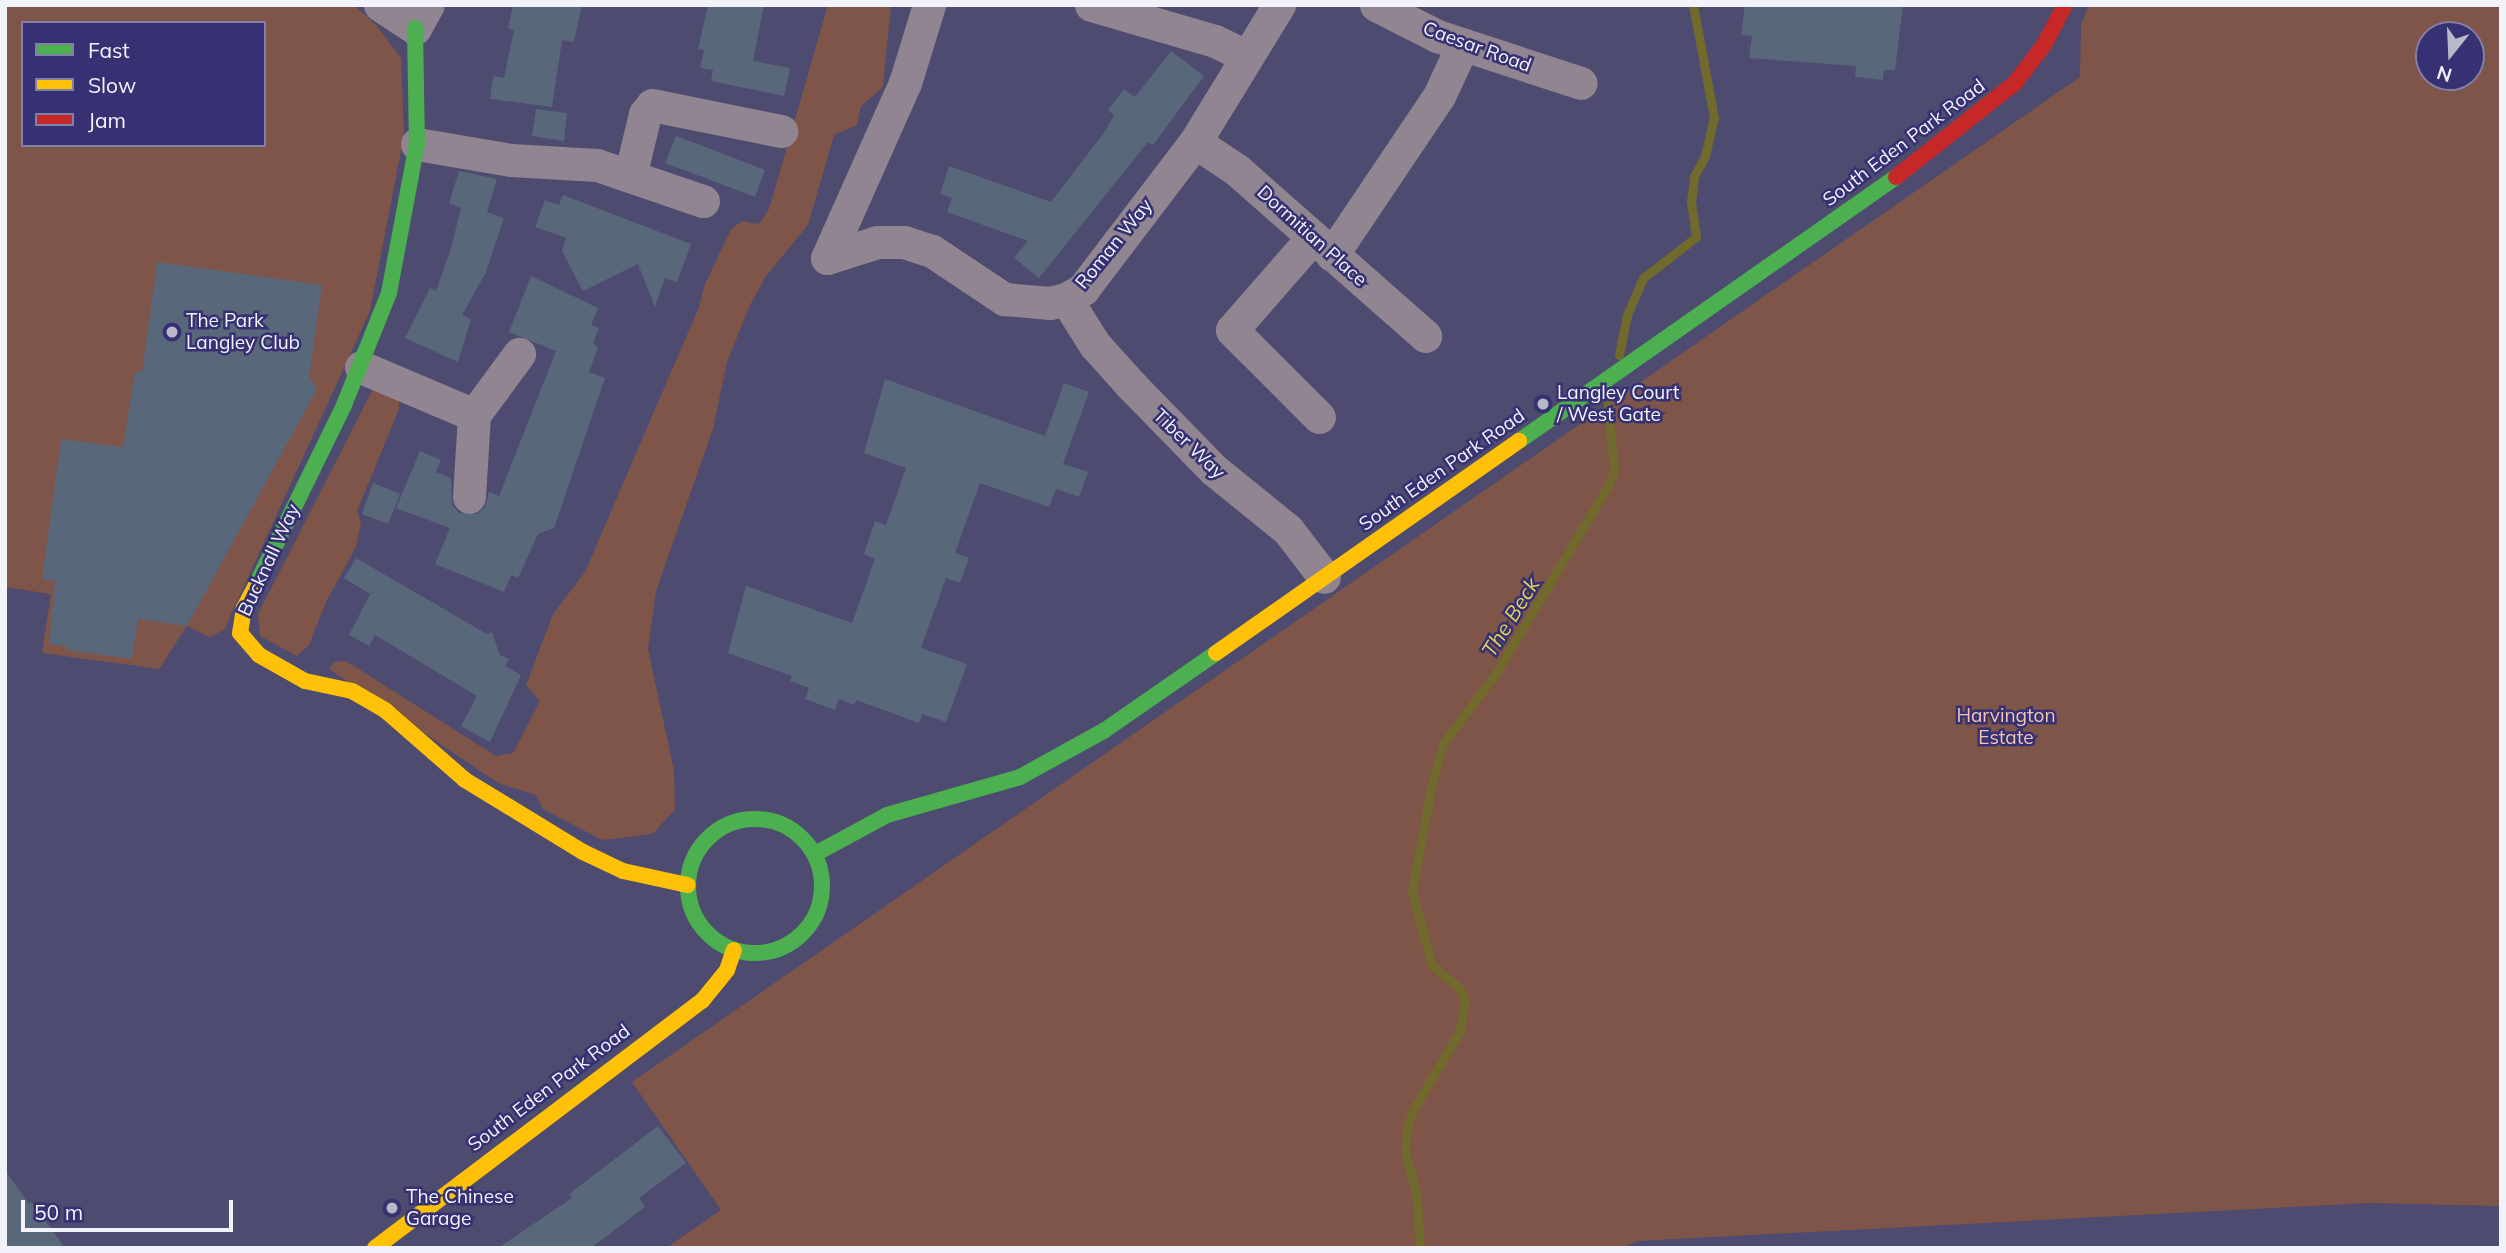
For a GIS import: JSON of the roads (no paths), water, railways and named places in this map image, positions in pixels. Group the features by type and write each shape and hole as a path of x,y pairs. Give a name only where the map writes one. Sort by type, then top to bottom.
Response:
{"main road":[{"name":"South Eden Park Road","path":"815,854 887,815 989,787 1047,765 1324,577 1839,220 1982,112 2029,66 2065,5"},
{"name":"Bucknall Way","path":"421,17 416,144 394,276 361,367 244,608 239,626 244,640 305,681 361,695 398,720 465,780 583,852 624,871 688,884"},
{"path":"734,820 771,820 803,839 815,854 821,891 806,929 776,950 734,950 716,942 695,919 688,884 699,848 715,830 734,820"},
{"name":"South Eden Park Road","path":"375,1248 702,1001 727,970 734,950"}],"street":[{"name":"Bucknall Way","path":"380,5 421,17"},
{"name":"Roman Way","path":"929,5 905,82 827,258 877,242 904,242 932,251 1004,299 1051,303 1066,299 1083,289 1195,142 1279,5"},
{"path":"1091,5 1215,41 1246,56"},
{"name":"Caesar Road","path":"1376,5 1463,44 1581,83"},
{"path":"1319,417 1232,330 1322,246 1438,96 1463,44"},
{"path":"630,176 645,114 652,105 781,131"},
{"name":"Dormitian Place","path":"1195,142 1237,170 1425,336"},
{"path":"416,144 511,160 597,165 704,201"},
{"name":"Tiber Way","path":"1066,299 1095,345 1131,385 1214,470 1287,530 1324,577"},
{"path":"469,497 474,415 519,354"},
{"path":"361,367 474,415"}],"waterway":[{"name":"The Beck","path":"1619,355 1627,315 1643,278 1696,237 1691,202 1694,176 1705,156 1714,118 1693,5"},
{"name":"The Beck","path":"1420,1248 1416,1191 1405,1153 1407,1128 1413,1110 1460,1031 1465,1000 1459,988 1432,965 1412,892 1431,787 1443,744 1496,673 1608,486 1614,471 1607,394"}],"place":[{"name":"The Park Langley Club","path":"172,332"},
{"name":"Langley Court / West Gate","path":"1543,404"},
{"name":"The Chinese Garage","path":"392,1208"}],"park label":[{"name":"Harvington Estate","path":"2006,727"}]}
